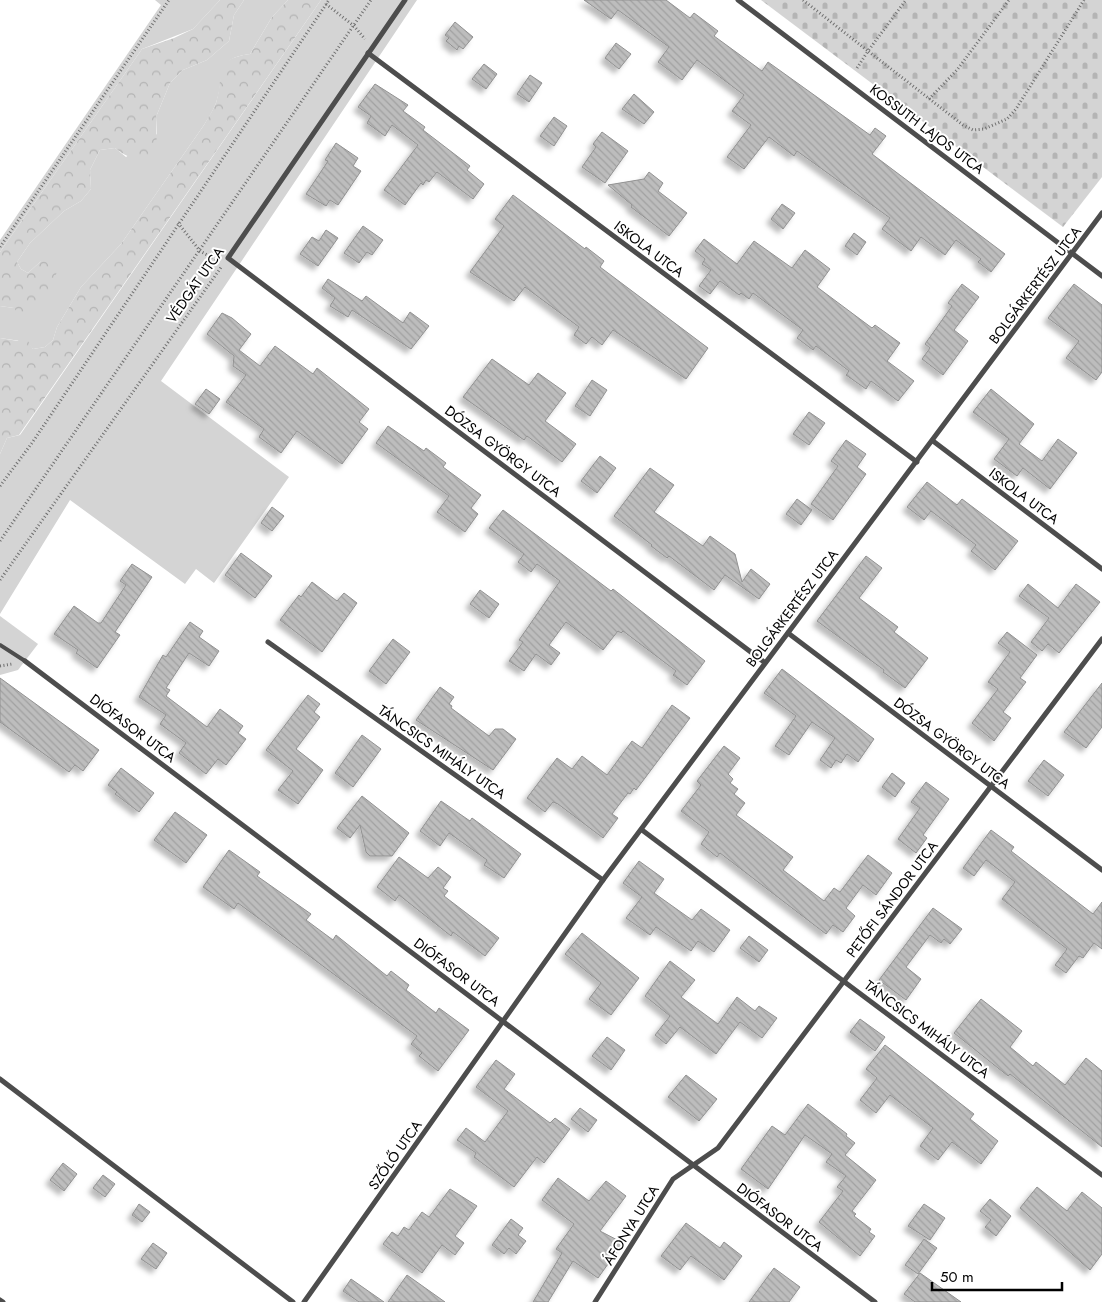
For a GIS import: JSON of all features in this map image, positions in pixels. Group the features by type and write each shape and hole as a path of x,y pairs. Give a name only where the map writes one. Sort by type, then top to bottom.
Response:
{"street":[{"name":"VÉDGÁT UTCA","path":"228,258 405,0"},
{"name":"KOSSUTH LAJOS UTCA","path":"738,0 1102,276"},
{"name":"ISKOLA UTCA","path":"368,53 917,462"},
{"name":"BOLGÁRKERTÉSZ UTCA","path":"504,1021 603,880 642,830 764,662 788,634 1102,213"},
{"name":"DÓZSA GYÖRGY UTCA","path":"228,258 764,662"},
{"name":"ISKOLA UTCA","path":"932,441 1102,569"},
{"name":"DÓZSA GYÖRGY UTCA","path":"788,634 1102,870"},
{"name":"PETŐFI SÁNDOR UTCA","path":"692,1165 718,1148 1102,639"},
{"name":"TÁNCSICS MIHÁLY UTCA","path":"268,642 603,880"},
{"name":"DIÓFASOR UTCA","path":"25,661 875,1302"},
{"name":"TÁNCSICS MIHÁLY UTCA","path":"642,830 1102,1176"},
{"name":"SZŐLŐ UTCA","path":"304,1302 504,1021"},
{"path":"0,1079 293,1302"},
{"name":"ÁFONYA UTCA","path":"595,1302 671,1182 692,1165"}],"lane":[{"path":"0,645 25,661"}],"path":[{"path":"0,247 169,0"},
{"path":"0,486 32,443 329,0"},
{"path":"0,541 64,445 200,251 371,0"},
{"path":"803,0 929,99 973,130 998,125 1016,109 1084,0"},
{"path":"857,68 906,0"},
{"path":"929,99 957,70 1009,0"},
{"path":"326,4 354,26 369,43 368,53"},
{"path":"178,223 182,231 200,251"},
{"name":"VÉDGÁT UTCA","path":"0,580 224,264 200,251"}],"green space":[{"path":"155,0 220,0 193,29 142,49 0,252 0,240 161,5"},
{"path":"220,0 244,0 234,15 229,41 207,60 183,70 170,83 156,117 157,154 140,159 130,157 115,148 100,150 90,170 91,189 81,201 64,211 30,243 17,262 21,269 28,273 41,261 51,262 57,271 49,294 41,304 20,316 14,308 0,306 0,252 142,49 193,29"},
{"path":"244,0 288,0 272,17 250,54 239,56 226,65 216,103 204,125 121,244 81,287 57,327 53,340 45,347 33,349 27,342 0,338 0,306 14,308 41,261 28,273 21,269 17,262 30,243 64,211 81,201 91,189 90,170 100,150 115,148 126,157 157,134 156,117 170,83 183,70 207,60 229,41 234,15"},
{"path":"288,0 321,0 19,435 7,438 0,454 0,338 18,341 21,335 25,336 33,349 45,347 53,340 57,327 81,287 121,244 204,125 216,103 222,70 225,64 238,56 250,54 272,17"},
{"path":"321,0 417,0 161,381 289,477 214,583 196,569 185,584 70,500 0,614 0,454 7,438 20,435"},
{"path":"761,0 1102,0 1102,177 1063,227"},
{"path":"0,616 38,644 18,670 0,675"}],"building":[{"path":"584,0 666,0 690,18 694,13 718,31 714,36 762,71 768,62 870,135 875,128 886,136 872,154 1005,254 991,272 978,262 981,259 956,240 945,255 921,237 911,251 882,229 890,218 797,151 794,156 769,137 744,169 727,157 751,125 732,111 744,95 697,60 682,80 658,62 669,47 618,10 611,19"},
{"path":"455,22 473,37 463,49 459,46 457,50 446,41 449,38 445,35"},
{"path":"616,43 631,54 619,69 605,58"},
{"path":"484,64 497,74 486,89 472,79"},
{"path":"530,75 542,83 529,102 517,94"},
{"path":"375,84 408,105 403,111 425,127 423,130 470,166 467,170 484,184 473,199 437,172 429,182 426,180 423,185 421,183 405,205 384,190 418,145 392,125 385,136 367,123 371,116 358,107"},
{"path":"634,94 654,112 644,124 622,109"},
{"path":"554,117 567,126 554,146 540,136"},
{"path":"602,132 628,151 605,183 582,167 596,147 593,144"},
{"path":"336,143 358,158 353,166 361,171 338,205 330,200 326,206 306,194 328,161 325,160"},
{"path":"649,172 663,183 658,191 687,213 669,236 631,207 632,205 608,185 644,179"},
{"path":"513,195 604,261 600,267 708,348 686,379 613,330 602,345 592,337 586,344 574,335 579,327 525,287 514,301 470,272 504,226 495,219"},
{"path":"782,204 795,213 783,229 771,219"},
{"path":"363,226 383,240 372,255 367,252 359,263 344,253"},
{"path":"326,230 338,238 318,266 300,254 312,237 319,241"},
{"path":"854,233 866,242 857,255 845,246"},
{"path":"704,239 737,264 754,241 792,268 805,250 830,269 817,287 872,328 875,325 900,343 887,361 914,381 898,401 871,381 866,389 846,375 849,371 816,346 813,350 797,338 803,330 753,293 749,299 741,293 739,295 720,281 710,294 699,286 711,270 702,264 705,259 695,251"},
{"path":"328,279 362,301 366,296 403,323 410,312 429,326 411,349 352,310 348,317 330,306 335,298 322,288"},
{"path":"962,284 979,297 954,330 968,341 943,375 922,359 930,348 925,344 952,306 948,303"},
{"path":"1074,284 1102,305 1102,372 1096,380 1066,358 1079,341 1048,318"},
{"path":"222,313 232,318 251,334 239,350 260,366 275,346 313,374 317,368 369,409 359,422 368,429 342,464 297,431 281,453 259,437 264,429 226,402 246,375 233,366 234,356 207,334"},
{"path":"492,359 529,385 538,373 566,393 545,421 576,444 562,462 527,436 524,440 463,397"},
{"path":"592,380 607,390 590,416 575,406"},
{"path":"206,389 220,399 209,414 195,404"},
{"path":"991,389 1034,424 1019,444 1042,461 1058,439 1077,453 1050,489 1023,468 1017,476 994,459 1009,439 973,412"},
{"path":"809,412 825,423 809,445 793,434"},
{"path":"388,426 424,451 426,448 446,463 443,467 481,495 471,508 478,514 465,532 437,512 449,496 376,443"},
{"path":"846,440 866,454 857,467 866,474 833,520 811,504 838,466 831,461"},
{"path":"600,456 616,468 597,493 581,481"},
{"path":"650,468 674,485 654,512 703,546 710,536 735,554 742,582 751,569 770,584 759,599 725,575 714,590 669,556 667,558 614,516"},
{"path":"927,482 957,505 962,499 1018,541 995,570 971,551 976,545 931,511 924,520 907,507"},
{"path":"797,499 812,510 801,525 786,514"},
{"path":"272,507 284,516 272,531 261,523"},
{"path":"503,510 611,591 613,589 705,661 687,685 673,675 676,671 623,631 621,633 618,631 603,650 566,622 549,645 560,653 551,665 536,654 524,671 509,661 523,642 519,640 560,581 537,564 531,572 518,562 524,554 489,528"},
{"path":"241,553 272,576 255,598 225,575"},
{"path":"866,556 882,568 859,598 898,627 894,632 928,658 905,688 883,672 884,670 817,621"},
{"path":"132,564 152,577 115,632 120,635 97,668 76,653 78,650 54,634 74,606 98,623 101,623 126,585 120,581"},
{"path":"312,582 337,601 344,593 357,603 322,652 280,620 299,595 301,597"},
{"path":"1028,584 1058,608 1076,584 1100,602 1059,653 1048,644 1042,651 1031,642 1049,618 1019,596"},
{"path":"480,590 499,604 489,618 470,604"},
{"path":"190,622 203,631 199,637 219,651 209,666 189,653 166,688 170,690 166,696 207,727 220,709 243,726 238,733 246,739 226,765 218,759 206,774 179,753 186,743 160,724 166,715 139,697 163,655 166,657"},
{"path":"1007,632 1037,655 1020,678 1026,682 1003,712 1011,718 994,741 972,723 998,689 988,682 1010,652 998,643"},
{"path":"393,639 410,652 386,684 369,671"},
{"path":"782,669 874,739 858,762 847,754 841,763 836,760 831,768 820,760 835,738 812,722 789,755 775,746 796,716 764,693"},
{"path":"0,678 99,750 83,771 75,765 69,772 0,722"},
{"path":"1102,683 1102,727 1086,748 1064,732"},
{"path":"440,687 454,697 449,704 452,706 451,708 489,736 495,729 503,729 516,739 493,770 416,720"},
{"path":"308,695 320,704 314,712 320,717 296,749 323,770 298,804 278,790 293,771 266,750"},
{"path":"672,705 690,718 636,790 634,788 630,794 628,793 612,814 618,818 603,838 558,804 553,802 545,812 527,798 557,758 572,769 582,756 607,775 632,741 642,748"},
{"path":"362,735 381,749 353,787 335,773"},
{"path":"724,746 740,758 728,774 733,779 730,783 738,789 734,794 745,803 736,815 793,857 783,870 824,901 834,888 840,892 868,855 892,873 876,895 863,885 846,908 855,916 843,932 833,925 826,934 720,853 717,857 701,844 709,832 681,811 701,785 697,781"},
{"path":"1044,760 1064,775 1048,796 1028,781"},
{"path":"121,768 154,793 139,812 115,794 117,792 108,785"},
{"path":"892,773 905,783 895,797 882,787"},
{"path":"926,782 949,799 923,835 927,838 916,853 898,839 920,808 911,802"},
{"path":"362,796 409,833 392,856 370,856 366,852 360,825 350,838 337,828"},
{"path":"441,801 470,821 472,818 521,854 504,878 484,865 487,860 449,833 440,846 420,831"},
{"path":"175,812 207,835 186,863 154,840"},
{"path":"991,830 1014,847 1011,851 1093,914 1102,902 1102,949 1094,943 1083,958 1079,956 1066,973 1055,965 1067,949 1002,899 1015,882 986,860 974,876 963,868"},
{"path":"229,850 260,872 257,876 311,914 306,920 333,940 336,935 387,976 391,971 409,985 406,990 436,1013 439,1008 469,1030 438,1071 419,1056 422,1053 411,1044 417,1036 238,903 234,909 203,887"},
{"path":"399,857 428,878 438,867 451,877 443,888 448,891 444,896 499,938 485,956 453,932 451,936 399,895 395,901 377,887"},
{"path":"639,861 664,879 654,893 692,920 701,909 730,930 714,952 698,941 691,951 656,927 650,935 626,918 642,897 623,883"},
{"path":"933,908 962,929 950,944 944,939 941,943 930,935 906,967 921,979 906,1000 879,980"},
{"path":"582,933 639,978 611,1015 589,999 601,983 565,954"},
{"path":"749,936 768,950 759,962 740,948"},
{"path":"670,961 695,980 681,997 718,1024 737,997 755,1011 759,1006 777,1018 762,1038 740,1022 716,1054 680,1027 666,1044 655,1035 670,1016 645,996"},
{"path":"981,999 1022,1031 1010,1047 1033,1066 1036,1062 1065,1085 1086,1058 1102,1071 1102,1147 1010,1074 1008,1076 954,1033"},
{"path":"860,1019 885,1037 875,1051 850,1032"},
{"path":"607,1037 625,1050 611,1070 592,1056"},
{"path":"885,1045 974,1114 970,1119 998,1141 981,1164 952,1142 938,1160 920,1146 933,1128 890,1095 876,1113 860,1100 877,1078 866,1069"},
{"path":"496,1060 515,1074 504,1089 550,1123 555,1118 570,1129 544,1163 537,1157 514,1187 474,1157 476,1153 457,1140 466,1128 485,1142 508,1111 476,1087"},
{"path":"686,1075 717,1099 699,1121 668,1097"},
{"path":"808,1104 847,1134 846,1136 855,1143 845,1155 876,1180 852,1211 856,1214 854,1216 871,1229 869,1232 875,1236 860,1256 819,1222 843,1191 837,1187 846,1176 826,1162 832,1154 805,1135 768,1189 741,1169 772,1126 785,1135"},
{"path":"580,1108 597,1120 588,1132 571,1119"},
{"path":"63,1163 77,1174 64,1191 50,1180"},
{"path":"103,1175 115,1184 105,1197 93,1188"},
{"path":"558,1178 589,1201 606,1181 626,1196 600,1231 623,1243 598,1278 573,1261 548,1302 533,1302 562,1253 556,1249 574,1224 542,1200"},
{"path":"1037,1187 1067,1211 1082,1192 1102,1208 1102,1254 1090,1270 1020,1208"},
{"path":"450,1189 477,1206 455,1236 464,1243 455,1255 442,1245 422,1273 383,1244 392,1232 398,1236 404,1227 409,1230 422,1212 429,1217"},
{"path":"990,1199 1011,1216 996,1236 985,1227 991,1220 980,1211"},
{"path":"139,1204 150,1212 142,1222 132,1215"},
{"path":"924,1204 945,1218 930,1240 908,1226"},
{"path":"511,1219 523,1228 518,1235 526,1241 516,1254 509,1248 504,1254 492,1245"},
{"path":"686,1223 720,1248 724,1242 742,1256 724,1280 691,1256 680,1270 661,1256"},
{"path":"924,1239 937,1248 918,1274 905,1265"},
{"path":"153,1243 167,1253 156,1269 141,1259"},
{"path":"774,1268 800,1287 789,1302 749,1302"},
{"path":"920,1273 961,1302 915,1302 904,1294"},
{"path":"407,1275 445,1302 388,1302"},
{"path":"351,1279 384,1302 359,1302 343,1291"}]}
